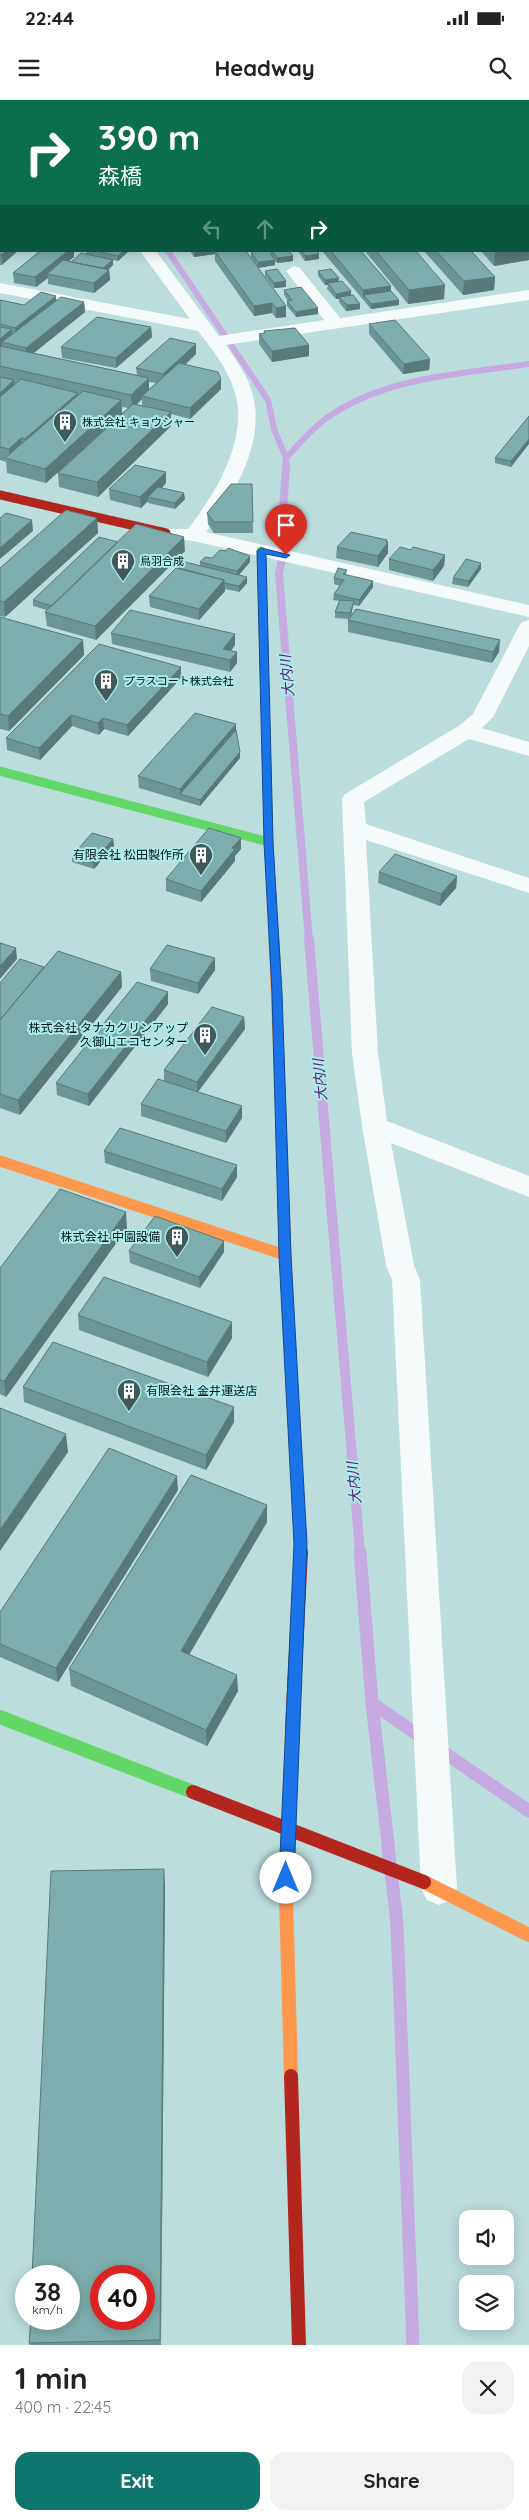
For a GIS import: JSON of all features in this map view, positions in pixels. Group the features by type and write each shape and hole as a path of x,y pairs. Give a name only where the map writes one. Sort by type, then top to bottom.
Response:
{"street":[{"path":"149,252 226,359 245,393 248,421 242,445 224,490 204,523 193,535"},
{"path":"294,271 336,324"},
{"path":"0,288 203,327"},
{"path":"214,342 529,295"},
{"path":"0,495 166,533 193,535 317,562 529,611"},
{"path":"266,551 268,842 277,993 285,1255 301,1544 287,1829 286,1894 299,2345"},
{"path":"439,1888 406,1280 400,1264 375,1126 365,1053 353,799 468,730 482,717 529,626"},
{"path":"468,730 485,738 529,749"},
{"path":"0,771 268,842"},
{"path":"354,828 529,886"},
{"path":"375,1126 529,1188"},
{"path":"0,1161 285,1255"},
{"path":"0,1717 439,1888 529,1935"}],"building":[{"path":"39,252 67,252 35,277 13,273"},
{"path":"100,252 122,252 118,256"},
{"path":"216,252 247,252 286,306 276,308 272,303 254,306"},
{"path":"251,252 270,252 275,260 258,262"},
{"path":"273,252 290,252 293,256 277,258"},
{"path":"303,252 318,252 319,254 305,256"},
{"path":"332,252 362,252 391,286 363,290"},
{"path":"377,252 417,252 445,285 409,290"},
{"path":"437,252 472,252 495,277 464,281"},
{"path":"81,253 113,260 103,268 71,262"},
{"path":"63,260 109,270 94,283 47,274"},
{"path":"277,269 286,281 274,283 265,271"},
{"path":"331,269 339,278 325,280 318,271"},
{"path":"342,281 351,291 336,294 328,283"},
{"path":"301,287 318,308 296,312 287,301 292,300 284,290"},
{"path":"391,291 399,300 371,304 364,295"},
{"path":"41,292 56,296 15,328 0,324 0,300 24,305"},
{"path":"353,295 360,304 347,305 339,297"},
{"path":"61,297 84,302 26,348 2,342"},
{"path":"97,317 151,327 116,358 61,347"},
{"path":"395,320 430,359 404,364 369,324"},
{"path":"0,327 12,329 0,339"},
{"path":"295,328 309,345 272,351 259,334 265,333 264,331"},
{"path":"170,338 196,344 163,374 136,368"},
{"path":"0,346 149,378 131,395 0,366"},
{"path":"179,363 218,372 221,379 190,408 142,396"},
{"path":"0,377 14,380 0,393"},
{"path":"21,379 78,393 25,439 21,438 9,449 0,447 0,397"},
{"path":"83,391 121,400 45,469 5,458"},
{"path":"133,404 171,412 97,482 58,473"},
{"path":"529,416 529,439 511,461 495,458"},
{"path":"135,465 166,472 140,497 109,489"},
{"path":"231,484 252,484 253,522 214,522 207,513"},
{"path":"158,487 184,493 175,503 148,497"},
{"path":"66,510 97,518 4,602 0,601 0,568"},
{"path":"6,513 32,520 0,548 0,518"},
{"name":"鳥羽合成","path":"136,524 184,537 95,626 45,612"},
{"path":"351,532 387,540 386,542 388,542 378,556 337,547"},
{"path":"99,537 118,542 52,606 33,600"},
{"path":"400,547 411,550 413,547 445,555 433,570 389,559"},
{"path":"228,548 250,556 237,571 200,562 205,557 212,558 220,550 226,551"},
{"path":"466,559 481,563 469,581 453,578"},
{"path":"185,562 247,577 239,586 224,583 224,580 179,568"},
{"path":"176,568 224,580 199,609 149,596"},
{"path":"338,568 347,570 343,574 373,581 359,600 334,594 344,580 334,578"},
{"path":"340,600 354,601 350,613 335,612"},
{"path":"356,609 500,640 493,652 348,620"},
{"path":"130,610 235,634 223,649 237,652 230,660 111,633"},
{"path":"0,617 83,640 8,716 0,714"},
{"name":"プラスコート株式会社","path":"99,644 181,667 127,725 103,718 98,723 71,715 39,748 6,738"},
{"path":"195,713 236,724 180,789 138,776"},
{"path":"236,730 240,752 200,800 180,794"},
{"name":"有限会社 松田製作所","path":"209,828 241,838 232,848 235,849 201,891 166,879"},
{"path":"92,833 113,839 93,863 72,856"},
{"path":"395,854 457,876 441,894 379,872"},
{"path":"0,943 16,948 0,966"},
{"path":"167,945 215,958 198,983 150,969"},
{"path":"58,951 121,972 18,1100 0,1094 0,1020"},
{"path":"20,959 44,967 0,1020 0,983"},
{"path":"137,982 168,992 88,1094 56,1083"},
{"name":"株式会社 タナカクリンアップ 久御山エコセンター","path":"212,1007 244,1017 197,1082 164,1070"},
{"path":"158,1079 242,1106 226,1131 141,1104"},
{"path":"120,1128 237,1165 222,1189 104,1151"},
{"path":"60,1189 126,1212 4,1381 0,1380 0,1268"},
{"name":"株式会社 中園設備","path":"155,1216 224,1241 199,1277 129,1251"},
{"path":"104,1277 232,1322 207,1362 78,1315"},
{"name":"有限会社 金井運送店","path":"53,1342 234,1407 206,1455 23,1387"},
{"path":"0,1408 66,1434 0,1530"},
{"path":"109,1448 177,1476 56,1668 0,1644 0,1612"},
{"path":"191,1475 267,1505 181,1651 237,1675 206,1730 69,1669"},
{"path":"164,1869 160,2340 29,2343 30,2330 80,2330 80,2265 33,2265 51,1871"}],"waterway":[{"path":"169,252 268,400 274,429 286,458"},
{"path":"286,458 324,420 347,406 371,395 396,386 422,380 529,364"},
{"name":"大内川","path":"285,467 286,458"},
{"name":"大内川","path":"286,465 281,541 285,546 279,573 309,940"},
{"name":"大内川","path":"309,939 360,1553"},
{"name":"大内川","path":"360,1552 372,1703"},
{"path":"372,1703 425,1740"},
{"path":"372,1703 397,1924 413,2345"},
{"path":"439,1749 529,1811"}],"traffic: fast":[{"path":"261,551 269,842 275,958"},
{"path":"0,771 269,842"},
{"path":"0,1717 193,1792"}],"traffic: slow":[{"path":"275,958 289,1336"},
{"path":"0,1161 285,1255"},
{"path":"291,2076 286,1894 292,1729"},
{"path":"424,1882 529,1935"}],"traffic: jam":[{"path":"0,495 166,533"},
{"path":"289,1336 301,1544 292,1729"},
{"path":"193,1792 424,1882"},
{"path":"291,2076 299,2345"}],"place":[{"name":"株式会社 キョウシャー","path":"65,443"},
{"name":"鳥羽合成","path":"123,582"},
{"name":"プラスコート株式会社","path":"106,702"},
{"name":"有限会社 松田製作所","path":"201,876"},
{"name":"株式会社 タナカクリンアップ 久御山エコセンター","path":"205,1056"},
{"name":"株式会社 中園設備","path":"177,1258"},
{"name":"有限会社 金井運送店","path":"129,1412"}],"route":[{"path":"286,555 261,551 268,842 277,993 285,1255 301,1544 286,1878"}]}
